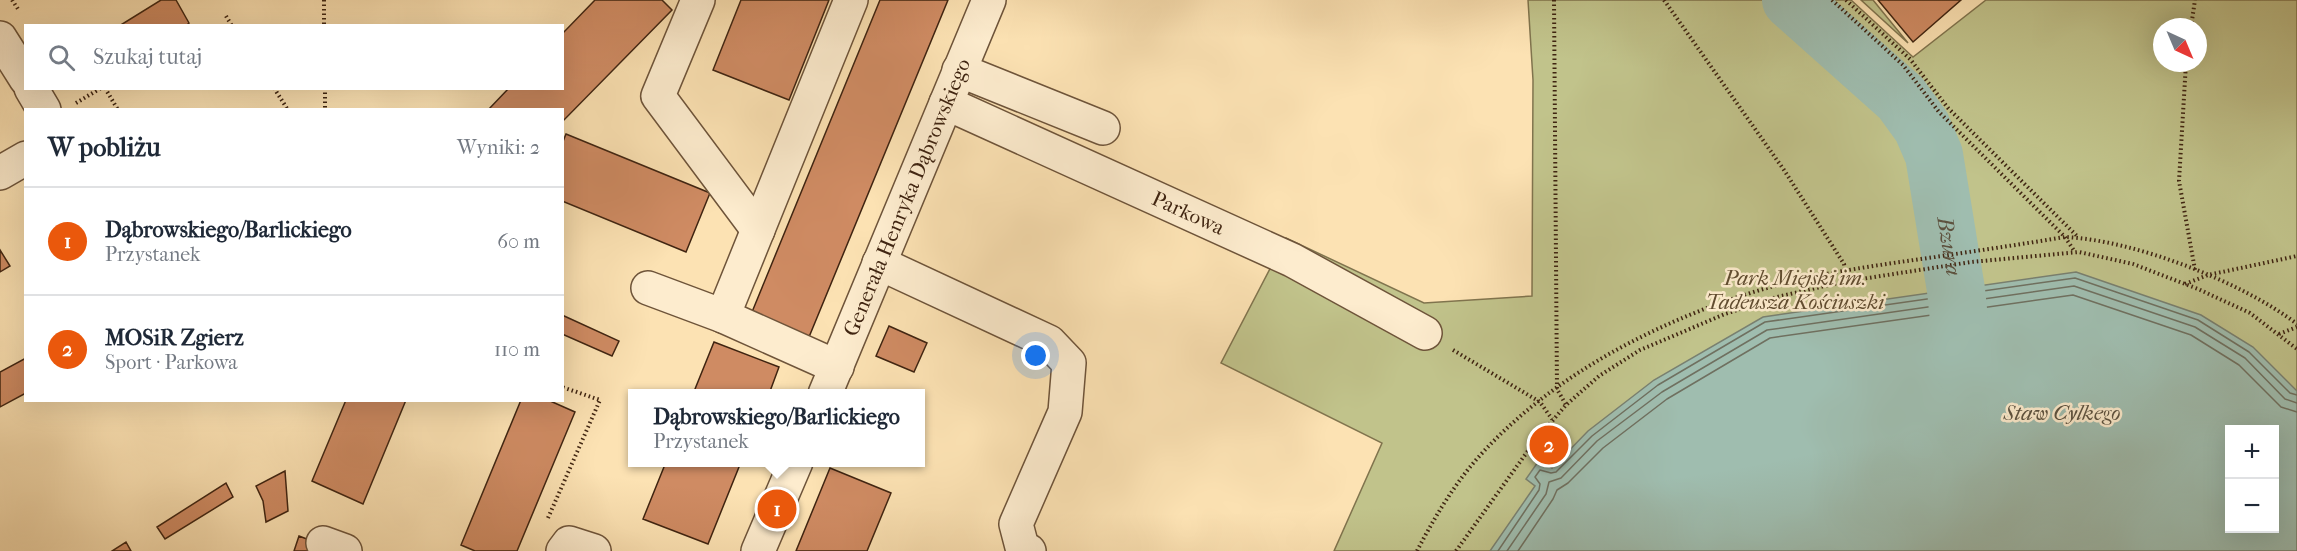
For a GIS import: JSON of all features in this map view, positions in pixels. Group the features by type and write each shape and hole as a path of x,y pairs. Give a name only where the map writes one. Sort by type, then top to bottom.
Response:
{"street":[{"path":"698,0 658,96 758,230"},
{"path":"723,316 850,0"},
{"name":"Generała Henryka Dąbrowskiego","path":"831,380 989,0"},
{"path":"0,38 24,76"},
{"path":"959,70 1103,128"},
{"path":"34,90 57,103"},
{"name":"Parkowa","path":"946,103 1292,260 1425,333"},
{"path":"0,173 24,159"},
{"path":"879,263 1049,342 1069,363 1065,412 1016,524 1022,547 1029,551"},
{"path":"648,288 723,316 831,380"},
{"path":"758,551 794,467"}],"path":[{"path":"324,0 324,24"},
{"path":"1554,0 1557,389 1566,405"},
{"path":"1664,0 1784,170 1844,264 1846,282"},
{"path":"1832,0 1903,65 1940,112 2065,237 2075,252"},
{"path":"1846,0 1910,59 1948,108 2078,238"},
{"path":"2192,18 2195,0"},
{"path":"226,16 231,24"},
{"path":"2185,72 2179,180 2195,270"},
{"path":"57,103 74,104 99,90"},
{"path":"104,90 117,108"},
{"path":"275,90 287,108"},
{"path":"325,90 326,108"},
{"path":"1417,551 1435,517 1470,468 1501,434 1557,389 1620,347 1668,323 1722,302 1776,285 1845,270 2065,237 2091,238 2141,251 2195,270 2260,299 2297,325 2279,334"},
{"path":"1456,551 1552,419 1599,376 1640,350 1735,310 1777,297 1846,282 1971,262 2075,252 2133,264 2250,312 2297,349"},
{"path":"2185,284 2208,275 2297,256"},
{"path":"1425,333 1540,402 1552,419"},
{"path":"564,388 600,400 542,533 575,548"}],"green space":[{"name":"Park Miejski im. Tadeusza Kościuszki","path":"1528,0 1851,0 1913,57 1986,0 2297,0 2297,551 1334,551 1382,443 1221,363 1286,238 1424,303 1532,296 1533,80"},
{"path":"1861,0 1873,0 1908,43"}],"water":[{"name":"Staw Cylkego","path":"2076,272 2201,315 2253,347 2297,391 2297,551 1490,551 1535,486 1526,479 1540,459 1552,468 1588,431 1654,380 1763,317"}],"building":[{"path":"161,0 176,0 189,23 188,24 122,24"},
{"path":"595,0 662,0 672,10 564,120 564,108 490,108 507,90 564,90 564,32"},
{"path":"741,0 829,0 789,100 713,70"},
{"path":"880,0 948,0 809,337 752,312"},
{"path":"1878,0 1961,0 1913,42"},
{"path":"566,134 710,193 686,252 564,202 564,139"},
{"path":"0,250 10,266 0,272"},
{"path":"564,316 619,341 612,356 564,335"},
{"path":"889,326 927,343 914,372 876,356"},
{"path":"714,342 779,367 771,389 695,389"},
{"path":"24,359 24,394 0,407 0,372"},
{"path":"345,402 405,402 363,504 312,481"},
{"path":"520,402 552,402 575,412 517,551 475,551 461,545"},
{"path":"664,467 739,467 708,544 643,519"},
{"path":"830,468 891,493 867,551 796,551"},
{"path":"285,471 288,511 266,522 263,501 256,486"},
{"path":"226,483 233,497 165,539 157,527"},
{"path":"299,536 312,541 308,551 294,551"},
{"path":"126,542 131,551 112,551"}],"waterway":[{"name":"Bzura","path":"1791,0 1901,98 1922,127 1934,155 1956,290 1964,369"}],"place":[{"name":"MOSiR Zgierz","path":"1549,445"},
{"name":"Dąbrowskiego/Barlickiego","path":"777,509"}]}
